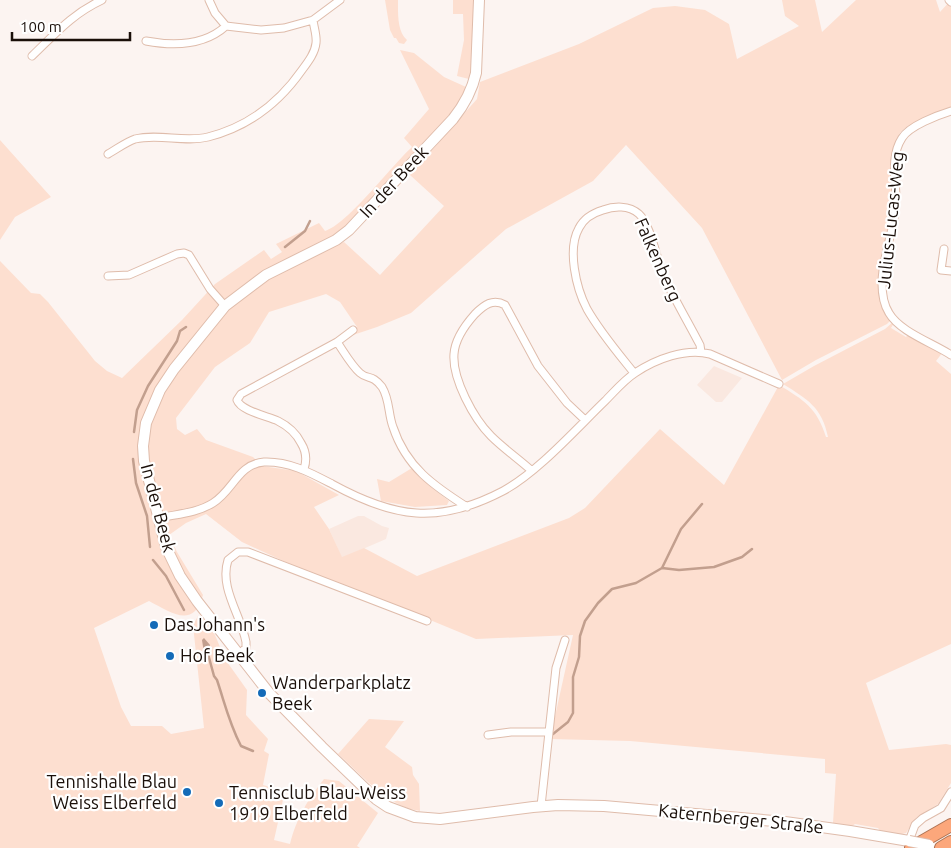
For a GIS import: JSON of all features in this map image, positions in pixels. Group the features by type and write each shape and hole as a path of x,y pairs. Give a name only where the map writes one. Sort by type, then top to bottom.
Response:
{"highway":[{"path":"910,845 951,825"},
{"path":"940,848 951,842"}],"street":[{"path":"32,56 70,18 102,0"},
{"path":"209,0 226,26"},
{"path":"146,41 162,44 197,41 219,32 226,26 270,30 313,20 340,0"},
{"name":"In der Beek","path":"422,818 402,814 376,799 269,693 238,655 180,576 166,546 144,461 143,446 146,423 166,381 225,306 266,275 336,240 349,230 463,106 473,85 476,73 479,0"},
{"path":"108,154 134,139 146,137 193,139 207,137 240,125 259,114 279,99 296,79 312,55 316,43 313,20"},
{"name":"Julius-Lucas-Weg","path":"951,110 907,132 898,145 894,160 896,207 882,285 886,307 893,319 904,328 941,348 951,356"},
{"name":"Falkenberg","path":"634,374 587,308 576,278 574,245 579,228 588,217 605,209 614,207 628,208 634,210 641,217 647,228 664,276 702,352"},
{"path":"944,249 940,270 951,271"},
{"path":"108,276 129,275 177,254 184,253 190,257 210,289 225,306"},
{"path":"532,471 490,436 468,404 461,386 454,361 456,346 467,325 480,309 494,301 505,305 538,366 566,403 585,420"},
{"path":"304,470 306,455 294,433 274,419 240,406 236,400 242,394 338,342 353,330"},
{"path":"338,342 361,374 375,379 386,396 390,421 397,440 415,468 431,483 467,507"},
{"path":"159,518 194,511 214,502 226,492 239,474 251,465 265,462 274,462 304,470 359,499 390,510 433,513 467,507 506,490 532,471 634,374 663,359 690,352 702,352 779,384"},
{"path":"238,655 246,648 246,642 228,592 226,573 228,560 238,552 248,552 427,621"},
{"path":"541,806 556,668 565,640"},
{"path":"488,736 512,732 548,732"},
{"path":"910,845 913,830 922,819 941,808 951,792"},
{"name":"Katernberger Straße","path":"422,818 451,818 541,806 604,806 823,827 898,839 910,845 940,848"}],"shaded area":[{"path":"385,0 398,0 401,32 407,40 404,44 399,43 394,38 390,30"},
{"path":"453,0 476,0 473,68 469,79 457,76 464,40 463,14 453,14"},
{"path":"782,0 815,0 822,32 856,0 936,0 940,12 951,0 951,107 903,129 892,156 894,205 881,254 883,256 879,284 891,320 887,324 816,360 782,380 702,228 626,145 593,181 506,229 411,313 347,337 357,327 340,302 326,294 269,312 250,343 215,367 176,418 177,429 185,435 197,429 206,440 253,457 262,466 296,471 339,495 314,507 329,529 342,557 364,548 417,576 569,518 585,508 660,429 724,485 779,385 796,395 809,406 818,419 826,437 828,437 822,418 812,405 783,384 885,329 893,322 891,328 906,337 911,332 943,352 936,361 951,374 951,644 866,683 889,750 951,745 951,783 938,804 916,818 906,833 898,835 881,832 878,828 833,823 836,774 825,773 825,759 630,741 550,739 573,635 476,639 389,603 327,581 242,542 206,514 186,523 169,535 203,595 199,606 194,612 180,615 165,610 149,601 94,628 121,707 131,726 162,726 171,734 204,728 193,625 198,616 201,616 215,635 225,659 247,690 246,715 268,739 264,751 269,754 263,785 285,791 274,840 290,844 303,810 324,779 339,781 378,813 357,846 360,848 0,848 0,261 31,293 40,294 48,302 95,361 107,371 122,378 182,320 215,284 264,250 271,259 282,252 276,244 319,223 325,231 334,226 357,206 412,147 404,138 429,109 400,50 414,53 444,77 466,87 466,90 458,107 335,246 344,242 380,275 444,206 410,175 477,99 480,82 579,44 653,8 675,6 705,10 729,24 737,59 799,26 785,16"},
{"path":"0,140 51,197 15,217 0,240"},
{"path":"714,366 742,378 722,402 716,402 697,385"},
{"path":"412,468 432,488 449,501 447,505 415,507 381,501 377,479 389,482"},
{"path":"358,516 364,516 389,528 386,539 342,558 329,529"},
{"path":"204,638 210,645 207,655 204,653 202,640"},
{"path":"369,719 404,721 385,747 412,767 413,775 419,784 420,811 408,808 386,797 338,754"}],"waterway":[{"path":"285,247 305,231 310,221"},
{"path":"134,432 137,410 148,386 177,341 180,331 186,327"},
{"path":"133,459 136,483 147,516 150,547"},
{"path":"662,568 681,529 702,504"},
{"path":"553,734 568,722 573,713 573,677 579,657 580,636 585,621 598,603 612,589 636,583 662,568 679,570 714,567 742,557 752,549"},
{"path":"153,560 166,576 184,610"},
{"path":"208,654 214,676 237,738 241,746 253,751"}],"place":[{"name":"DasJohann's","path":"154,625"},
{"name":"Hof Beek","path":"170,656"},
{"name":"Wanderparkplatz Beek","path":"262,693"},
{"name":"Tennishalle Blau Weiss Elberfeld","path":"187,792"},
{"name":"Tennisclub Blau-Weiss 1919 Elberfeld","path":"219,803"}]}
